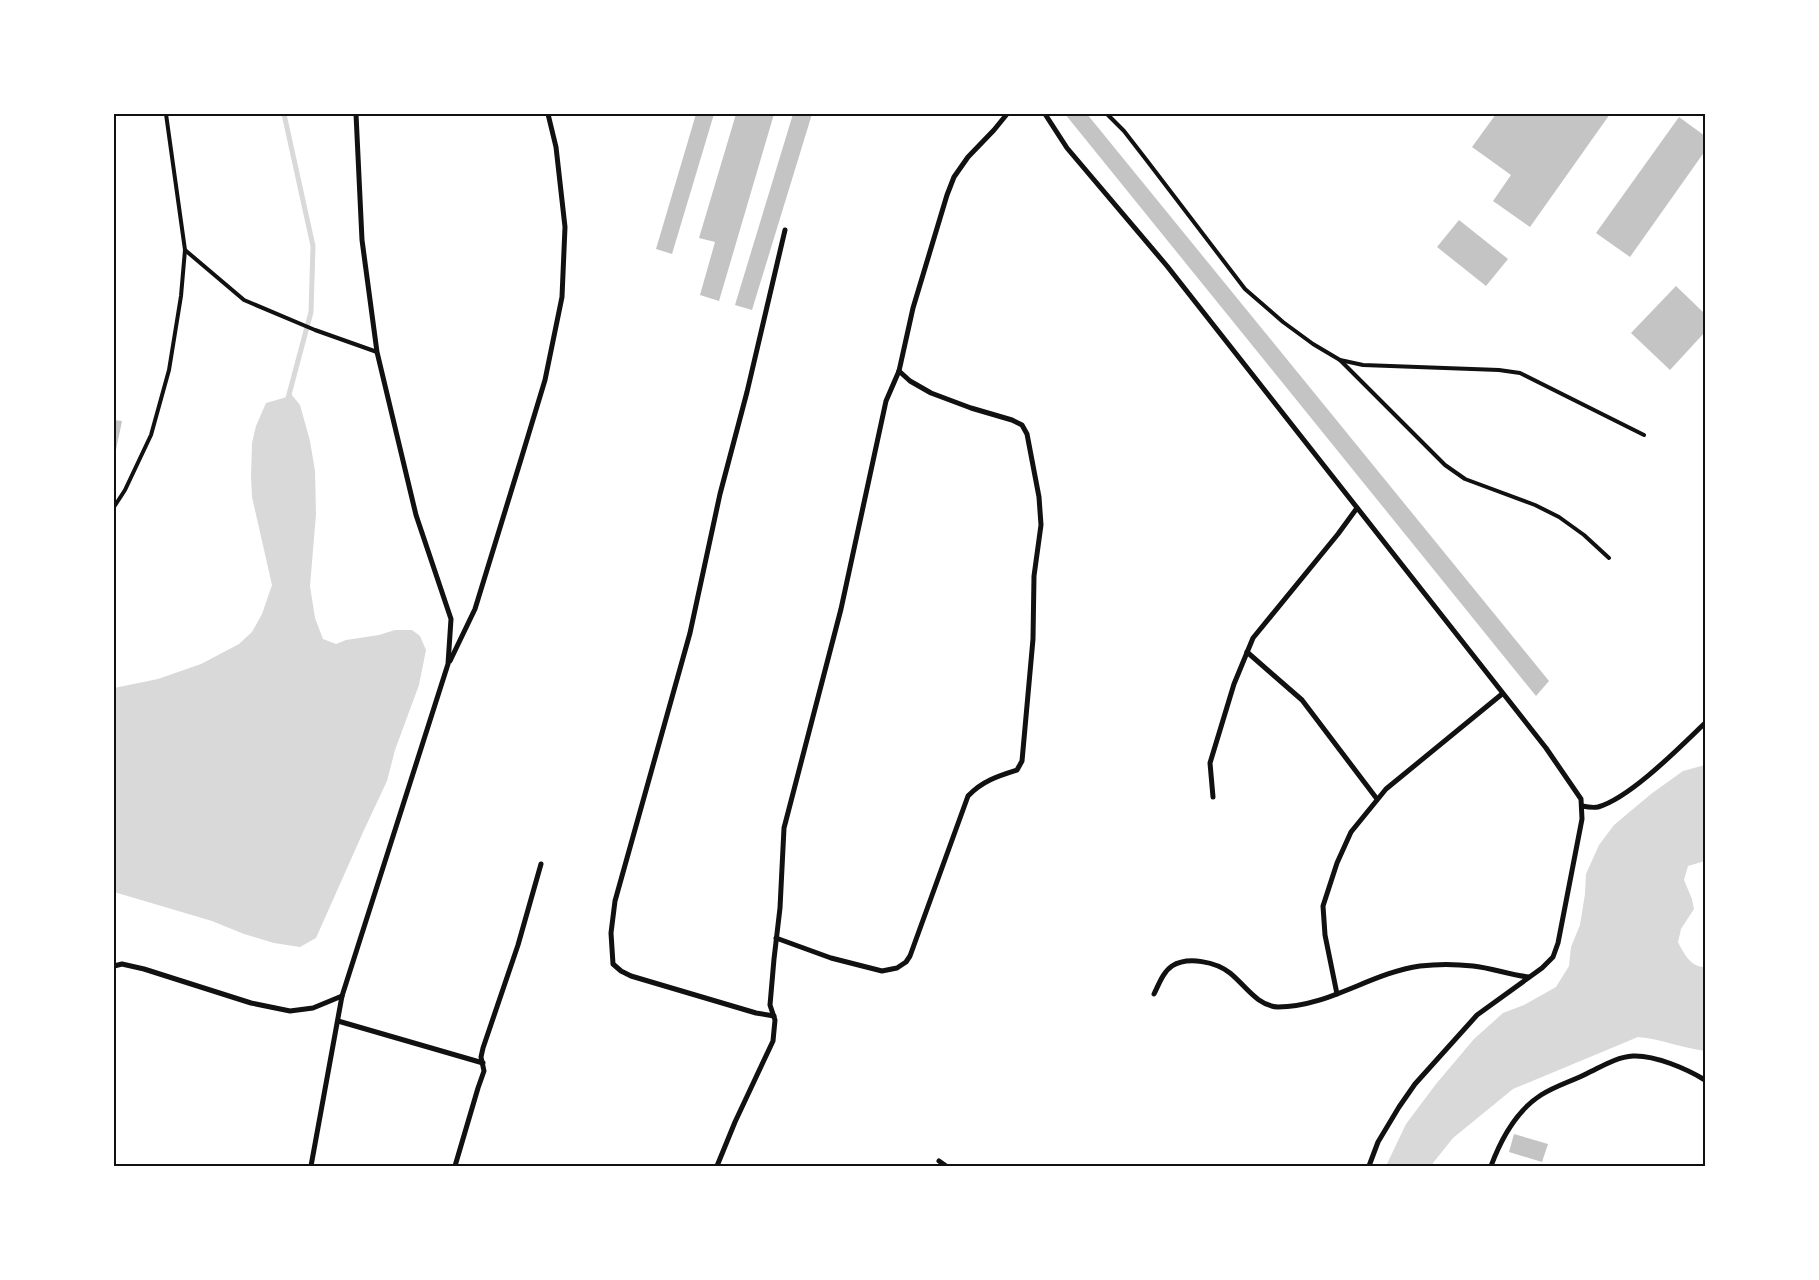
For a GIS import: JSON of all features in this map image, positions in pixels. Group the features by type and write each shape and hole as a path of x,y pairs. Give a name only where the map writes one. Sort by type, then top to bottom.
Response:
{"street":[{"path":"356,114 362,240 377,352 416,515 451,618 448,664"},
{"path":"311,1166 342,996 448,664 475,610 544,380 562,297 565,227 556,147 548,114"},
{"path":"717,1166 735,1122 773,1041 774,1016 770,1005 780,908 784,828 841,609 886,401 899,371 913,308 954,177 968,157 1007,114"},
{"path":"1045,114 1067,148 1167,266 1546,748 1581,799 1582,819 1558,943 1553,957 1477,1015 1415,1084 1378,1142 1369,1166"},
{"path":"774,1016 756,1013 631,976 621,971 613,964 611,933 615,901 690,633 720,494 747,392 785,230"},
{"path":"776,938 831,958 882,971 897,968 906,962 910,956 968,796 977,786 990,778 1017,770 1022,761 1033,639 1034,576 1041,524 1039,497 1027,434 1022,425 1012,420 971,408 931,393 910,381 899,371"},
{"path":"1213,797 1210,763 1234,684 1253,638 1357,508"},
{"path":"1247,652 1302,700 1378,799"},
{"path":"1337,994 1325,935 1323,906 1343,847 1351,832 1386,789 1502,694"},
{"path":"1582,806 1596,808 1619,796 1672,754 1705,723"},
{"path":"455,1166 484,1071 481,1057 483,1048 518,945 541,864"},
{"path":"1154,994 1163,975 1173,966 1188,961 1206,963 1224,969 1252,995 1268,1006 1279,1007 1302,1004 1337,994 1384,975 1420,966 1472,966 1529,977"},
{"path":"114,966 122,964 144,969 250,1003 290,1011 313,1008 342,996"},
{"path":"338,1021 483,1063"},
{"path":"1491,1166 1510,1126 1541,1095 1620,1058 1635,1056 1656,1060 1690,1070 1705,1080"},
{"path":"939,1161 946,1166"}],"lane":[{"path":"114,507 125,490 152,435 169,370 181,296 185,250 166,114"},
{"path":"1107,114 1124,131 1244,289 1291,328 1340,360 1444,465 1465,479 1535,505 1558,517 1584,535 1609,558"},
{"path":"185,250 244,300 315,330 377,352"},
{"path":"1340,360 1363,365 1499,370 1520,373 1644,435"}],"shaded area":[{"path":"291,394 300,405 310,441 315,471 316,514 310,586 315,618 323,639 336,644 346,640 379,635 395,630 412,630 420,636 426,650 419,685 395,750 387,781 316,938 300,947 274,943 244,934 212,921 114,892 114,688 158,679 201,664 239,644 252,632 262,614 272,585 252,497 252,443 256,426 266,403"},
{"path":"1705,765 1705,861 1688,866 1684,880 1694,909 1681,929 1678,942 1685,955 1692,962 1700,967 1705,967 1705,1051 1638,1037 1513,1089 1453,1138 1432,1166 1386,1166 1406,1124 1436,1084 1474,1039 1503,1013 1524,1005 1556,987 1569,966 1571,947 1580,925 1586,874 1599,845 1614,825 1651,794 1683,771"}],"building":[{"path":"696,114 714,114 672,254 656,249"},
{"path":"736,114 774,114 719,301 700,295 715,242 699,238"},
{"path":"793,114 812,114 752,310 735,305"},
{"path":"1065,114 1087,114 1549,681 1536,696"},
{"path":"1496,114 1610,114 1530,227 1493,201 1511,175 1472,147"},
{"path":"1679,117 1705,136 1705,151 1630,257 1596,233"},
{"path":"1459,220 1508,259 1486,286 1437,247"},
{"path":"1676,286 1705,314 1705,332 1670,370 1631,333"},
{"path":"114,420 122,421 116,450 114,449"},
{"path":"1514,1134 1548,1144 1542,1162 1509,1152"}],"waterway":[{"path":"284,114 313,246 311,312 287,402"}]}
